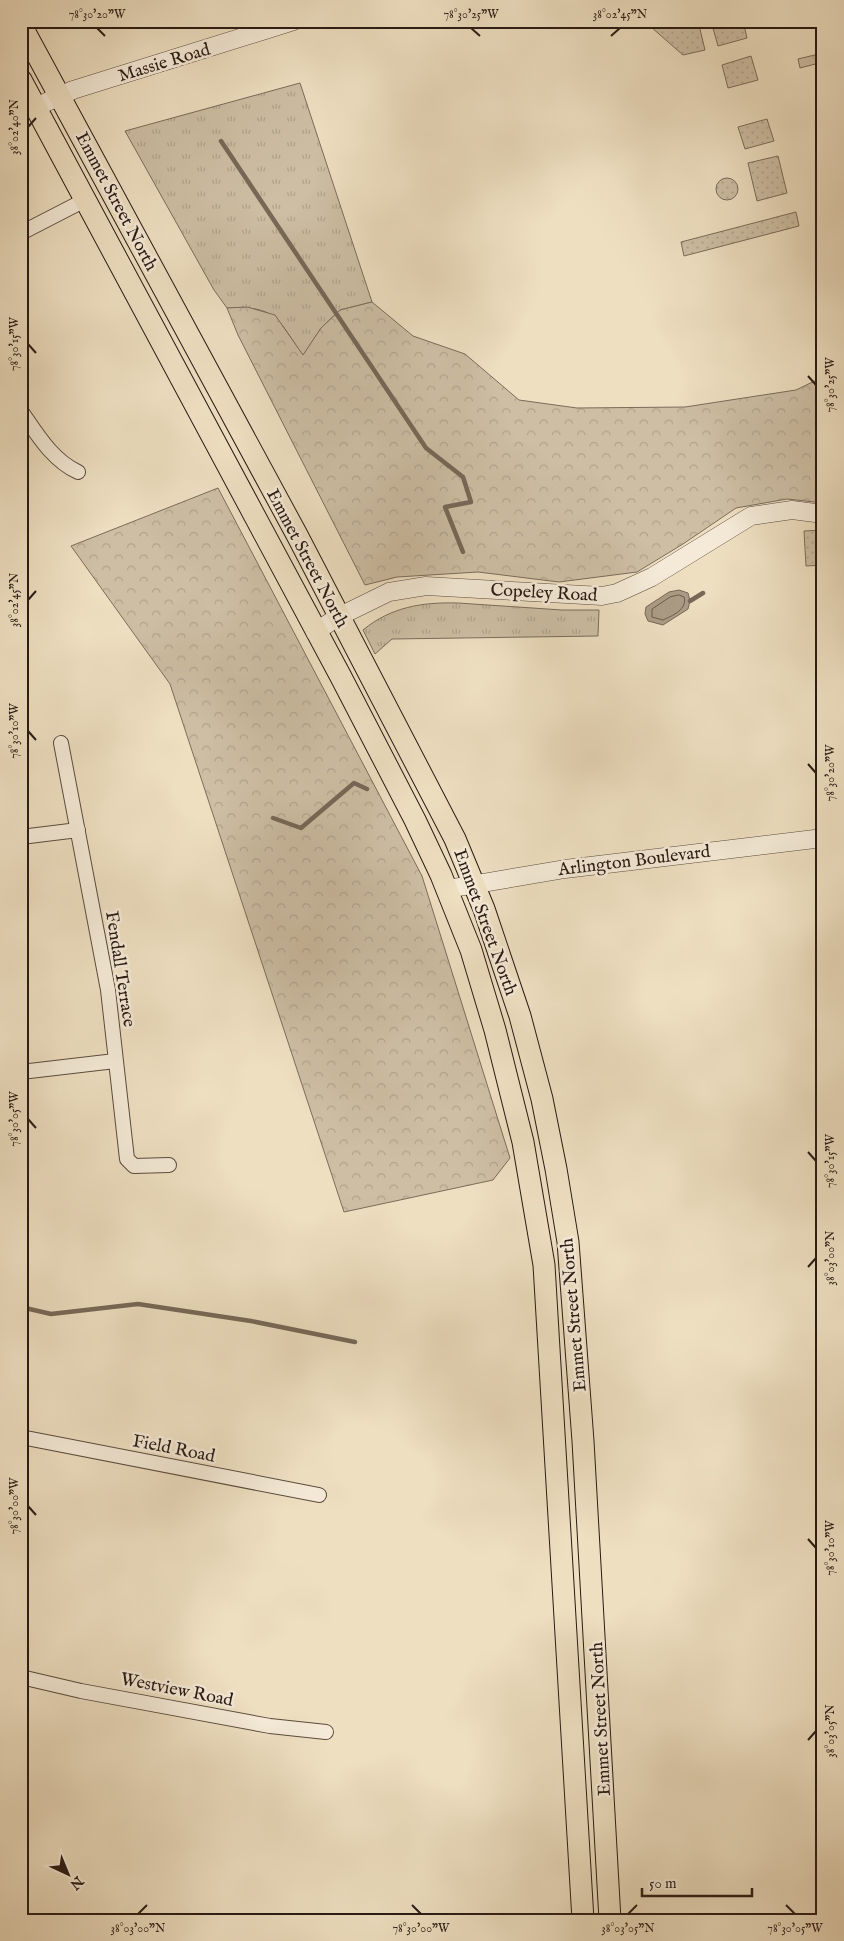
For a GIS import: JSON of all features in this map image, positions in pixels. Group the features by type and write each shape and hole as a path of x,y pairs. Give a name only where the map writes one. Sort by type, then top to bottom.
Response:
{"main road":[{"name":"Emmet Street North","path":"21,25 398,726 455,838 475,884 520,1016 539,1090 556,1169 568,1242 583,1442 610,1920"},
{"name":"Emmet Street North","path":"21,80 410,812 447,889 470,950 509,1080 523,1142 544,1265 583,1920"}],"street":[{"name":"Massie Road","path":"36,107 60,95 294,21"},
{"path":"21,233 85,200"},
{"path":"21,411 56,457 66,466 78,472"},
{"name":"Copeley Road","path":"316,632 338,616 389,592 426,586 602,596 617,593 652,577 751,516 792,510 823,514"},
{"name":"Fendall Terrace","path":"61,743 108,990 127,1159 134,1166 169,1165"},
{"path":"21,838 78,830"},
{"name":"Arlington Boulevard","path":"447,889 565,869 823,838"},
{"path":"21,1072 115,1061"},
{"name":"Field Road","path":"21,1437 319,1496"},
{"name":"Westview Road","path":"21,1677 270,1726 326,1732"}],"green space":[{"path":"675,21 698,21 705,50 683,55 651,27"},
{"path":"711,21 743,21 747,38 718,46"},
{"path":"823,53 823,62 800,68 798,59"},
{"path":"751,56 758,80 728,88 722,65"},
{"path":"300,83 372,302 340,310 321,328 303,356 274,317 256,309 227,308 214,290 125,131"},
{"path":"767,119 774,141 745,149 738,127"},
{"path":"778,156 787,193 757,201 748,163"},
{"path":"723,178 731,178 738,185 738,193 731,200 723,200 716,193 716,185"},
{"path":"796,212 799,226 684,256 681,242"},
{"path":"372,302 413,336 465,354 519,400 577,408 685,407 796,390 823,377 823,503 787,499 736,508 637,572 559,582 478,572 397,577 365,585 238,335 227,308 247,307 275,315 303,355 321,328 340,310"},
{"path":"218,488 422,876 510,1158 493,1180 344,1212 170,684 71,546"},
{"path":"823,530 823,565 806,566 804,531"},
{"path":"458,603 562,610 599,610 598,636 392,639 375,654 363,630 396,611 420,605"}],"water":[{"path":"679,590 688,593 690,601 688,609 663,625 648,621 645,614 646,607 669,592"}],"waterway":[{"path":"221,141 426,448 463,477 471,502 445,507 463,552"},
{"path":"690,601 703,593"},
{"path":"273,818 301,828 354,783 367,789"},
{"path":"21,1307 51,1314 138,1304 251,1321 355,1342"}]}
